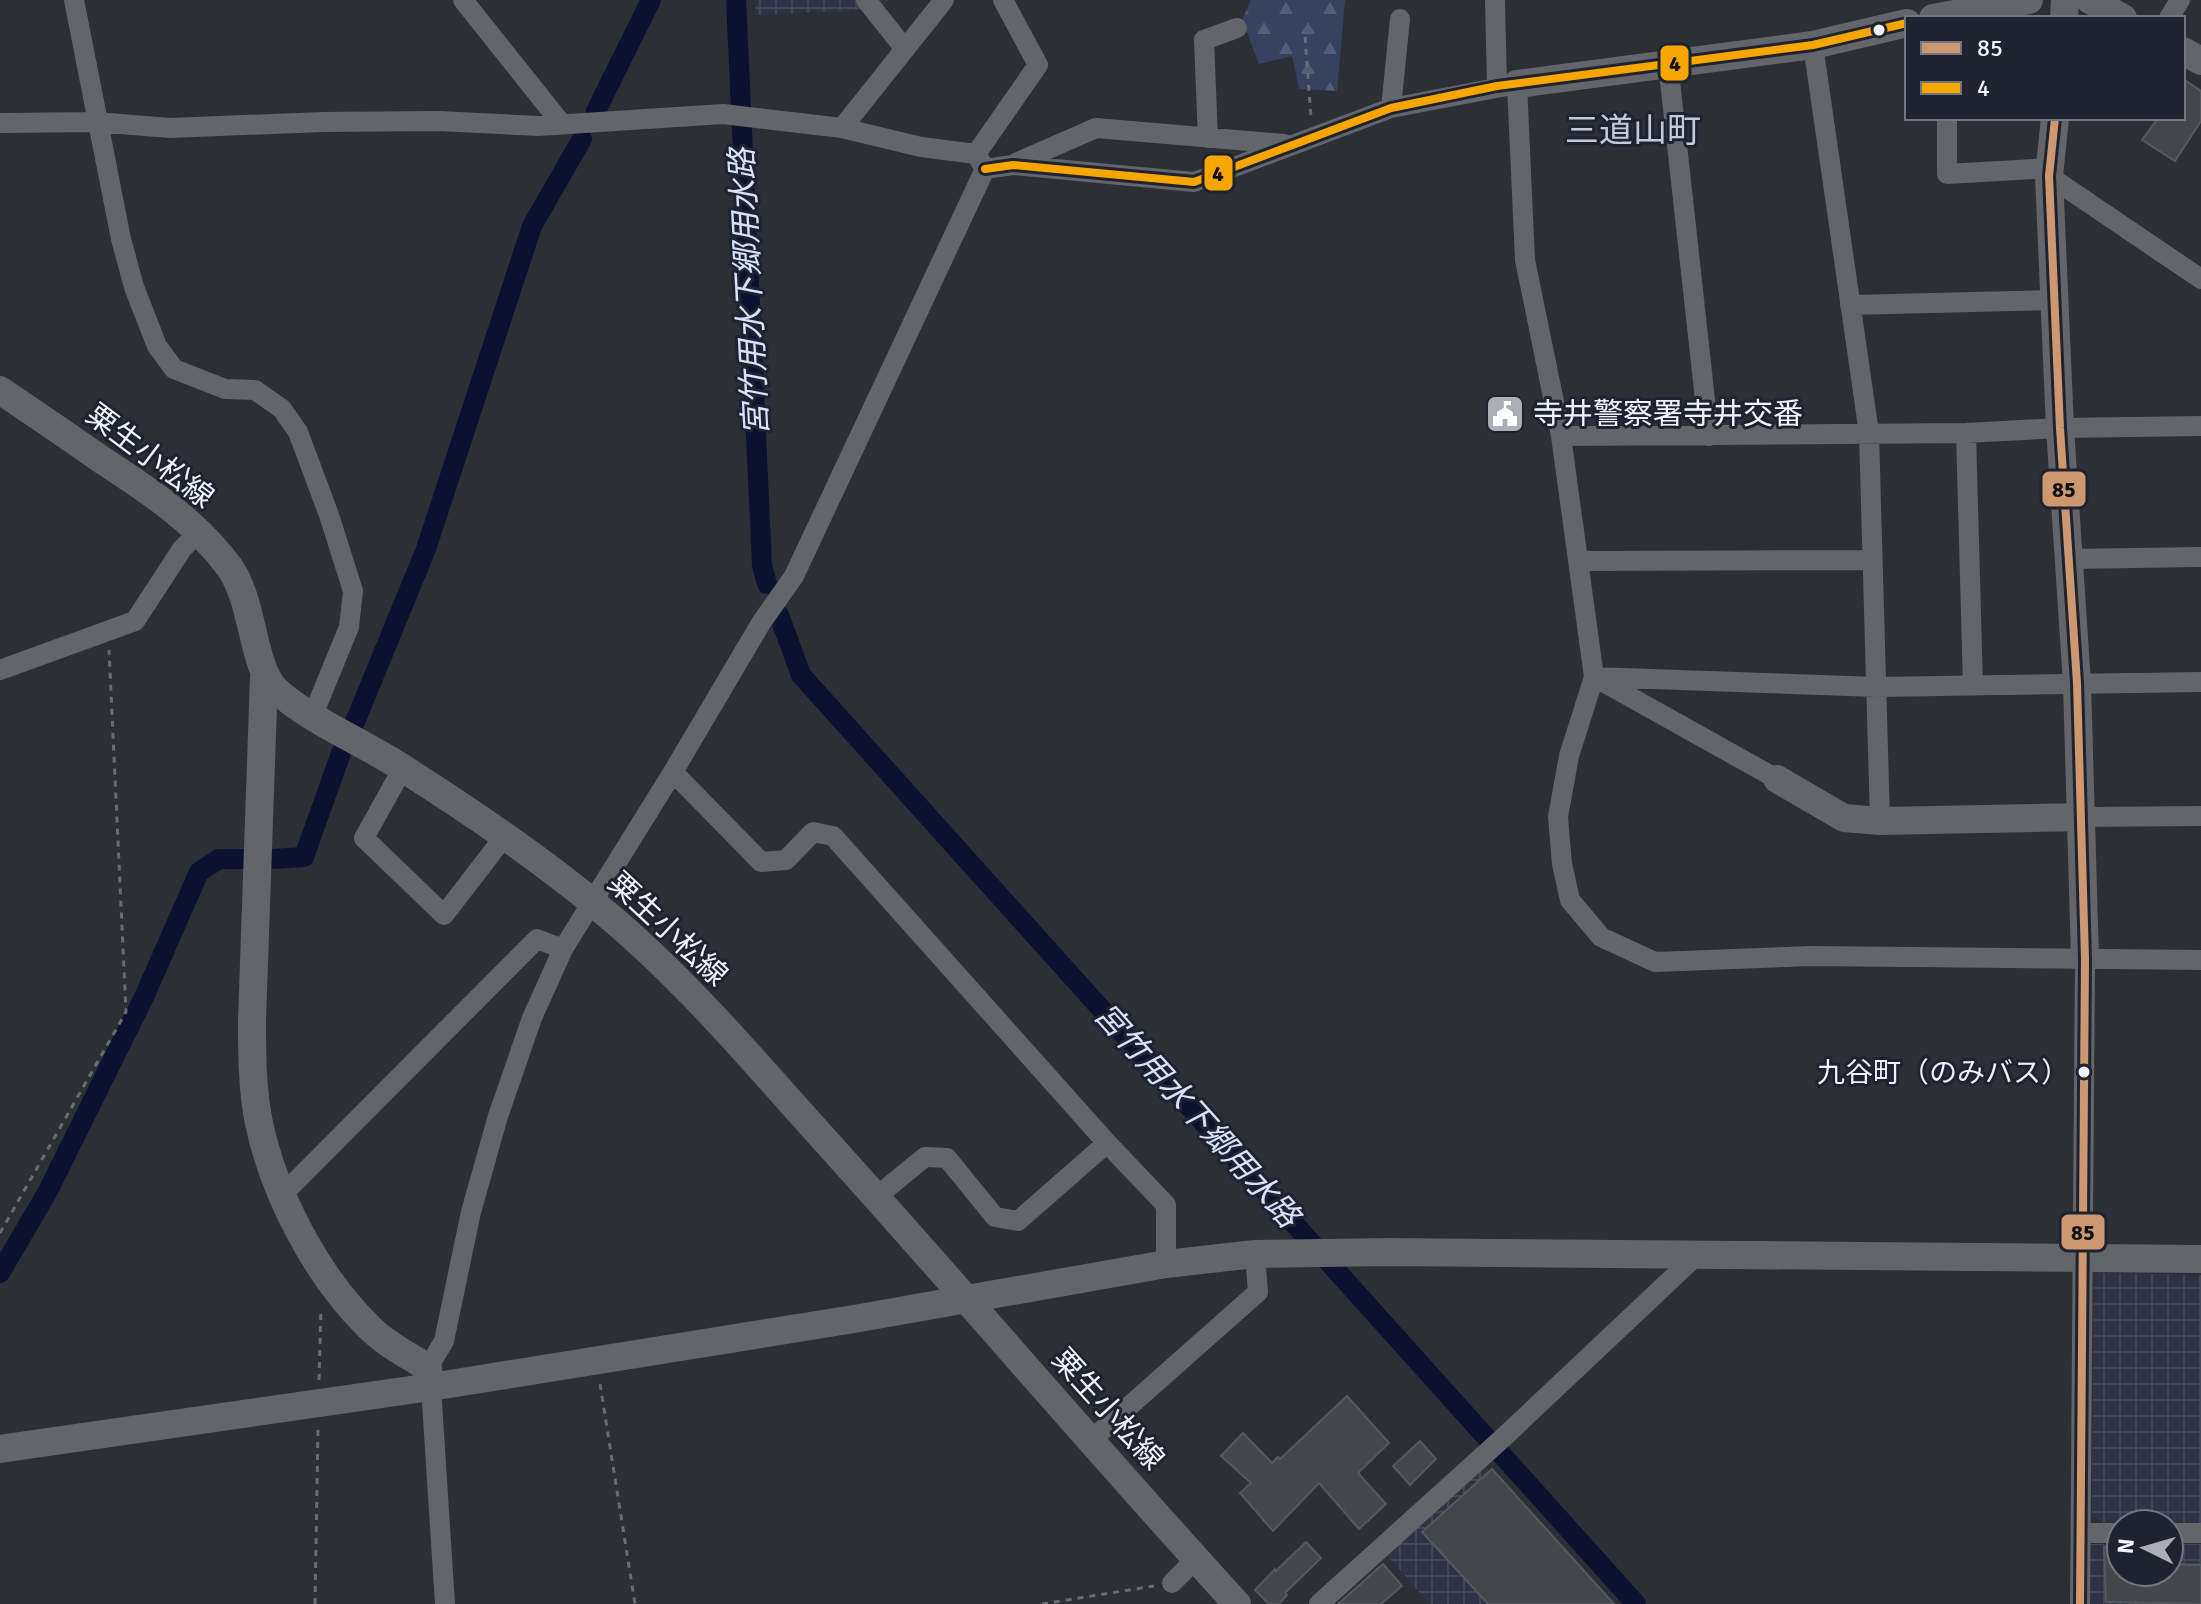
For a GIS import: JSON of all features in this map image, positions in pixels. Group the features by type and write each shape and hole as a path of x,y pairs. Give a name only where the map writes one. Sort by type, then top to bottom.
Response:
{"street":[{"path":"74,0 124,251 157,346 174,369 225,389 255,390 282,409 298,432 329,515 353,591 349,627 313,715"},
{"path":"463,0 561,123"},
{"path":"866,0 905,49"},
{"path":"842,128 944,0"},
{"path":"445,1604 429,1378 444,1341 471,1212 498,1116 532,1018 563,949 761,623 794,576 981,162 1038,65 1003,0"},
{"path":"1495,0 1525,260 1561,436 1594,677 1569,756 1558,817 1562,864 1570,900 1601,937 1655,962 1810,956 2201,960"},
{"path":"1952,16 2029,0"},
{"path":"2090,0 2119,16"},
{"path":"1391,108 1400,19"},
{"path":"0,123 96,122 170,128 438,121 538,126 723,114 842,128 981,162 1194,182 1391,108 1507,85 1813,45 1905,23"},
{"path":"1208,138 1204,40 1237,28"},
{"path":"1813,45 1869,433 1880,821"},
{"path":"1668,63 1709,436"},
{"path":"1947,120 1947,174 2050,172 2201,279"},
{"path":"2055,120 2050,172 2060,428 2077,683 2085,959 2080,1604"},
{"path":"1013,165 1096,128 1291,145"},
{"path":"1850,305 2055,300"},
{"name":"粟生小松線","path":"0,390 161,499 198,533 231,569 248,605 264,677 295,705 403,768 504,837 591,902 645,948 706,1009 876,1197 1237,1604"},
{"path":"1561,436 1966,433 2201,426"},
{"path":"1966,433 1973,686"},
{"path":"1,662 135,621 182,549 198,533"},
{"path":"2068,559 2201,557"},
{"path":"1578,561 1871,560"},
{"path":"264,677 252,1020 252,1071 259,1123 282,1195 323,1272 369,1328 429,1378"},
{"path":"1594,677 1877,687 2201,682"},
{"path":"1594,677 1844,818 1880,821 2201,816"},
{"path":"403,768 364,838 444,915 504,837"},
{"path":"673,772 761,862 786,860 813,832 833,836 1166,1205 1166,1264"},
{"path":"282,1195 537,939 563,949"},
{"path":"876,1197 925,1157 947,1158 995,1217 1018,1221 1107,1143"},
{"path":"0,1449 318,1404 429,1378 596,1360 1166,1264 1255,1254 2201,1259"},
{"path":"1091,1440 1258,1292 1255,1254"},
{"path":"1319,1604 1505,1436 1698,1254"},
{"path":"2081,1533 2105,1533"},
{"path":"1172,1583 1196,1559"}],"path":[{"path":"1305,37 1312,137"},
{"path":"0,1233 126,1012 108,630"},
{"path":"315,1604 323,1272"},
{"path":"596,1360 635,1604"},
{"path":"1042,1604 1172,1583"}],"shaded area":[{"path":"755,0 888,0 878,9 756,15"},
{"path":"2094,1273 2201,1275 2201,1523 2185,1523 2185,1508 2105,1508 2105,1522 2100,1522 2092,1513"},
{"path":"1480,1461 1609,1604 1430,1604 1384,1552"},
{"path":"2090,1544 2105,1544 2105,1588 2185,1588 2185,1544 2201,1544 2201,1604 2090,1604"}],"green space":[{"path":"1251,0 1345,0 1337,91 1299,89 1292,56 1259,64 1242,20"}],"building":[{"path":"2185,80 2201,91 2201,121 2175,161 2142,140 2157,120 2185,120"},
{"path":"1347,1396 1389,1443 1358,1473 1386,1504 1359,1529 1319,1483 1273,1531 1240,1493 1251,1483 1221,1456 1243,1433 1272,1463"},
{"path":"1420,1441 1436,1459 1410,1485 1393,1466"},
{"path":"1492,1469 1614,1604 1488,1604 1422,1532"},
{"path":"1306,1542 1321,1558 1285,1593 1287,1595 1279,1604 1269,1604 1255,1590"},
{"path":"1383,1564 1402,1586 1381,1604 1338,1604"},
{"path":"2185,1564 2201,1565 2201,1604 2106,1602 2105,1588 2185,1588"}],"waterway":[{"path":"596,111 651,0"},
{"name":"宮竹用水下郷用水路","path":"736,0 762,565 767,584"},
{"path":"355,722 426,549 532,226 582,139"},
{"name":"宮竹用水下郷用水路","path":"779,615 801,675 1636,1604"},
{"path":"273,859 304,857 341,753"},
{"path":"0,1273 48,1191 144,997 199,872 219,859 245,859"}],"transit line":[{"name":"4","path":"985,169 1013,165 1194,182 1391,108 1497,86 1813,45 1905,23"},
{"name":"85","path":"2055,120 2049,176 2060,428 2077,683 2085,959 2080,1604"}],"place":[{"name":"寺井警察署寺井交番","path":"1505,414"},
{"name":"九谷町（のみバス）","path":"2084,1072"}],"district":[{"name":"三道山町","path":"1633,130"}]}
